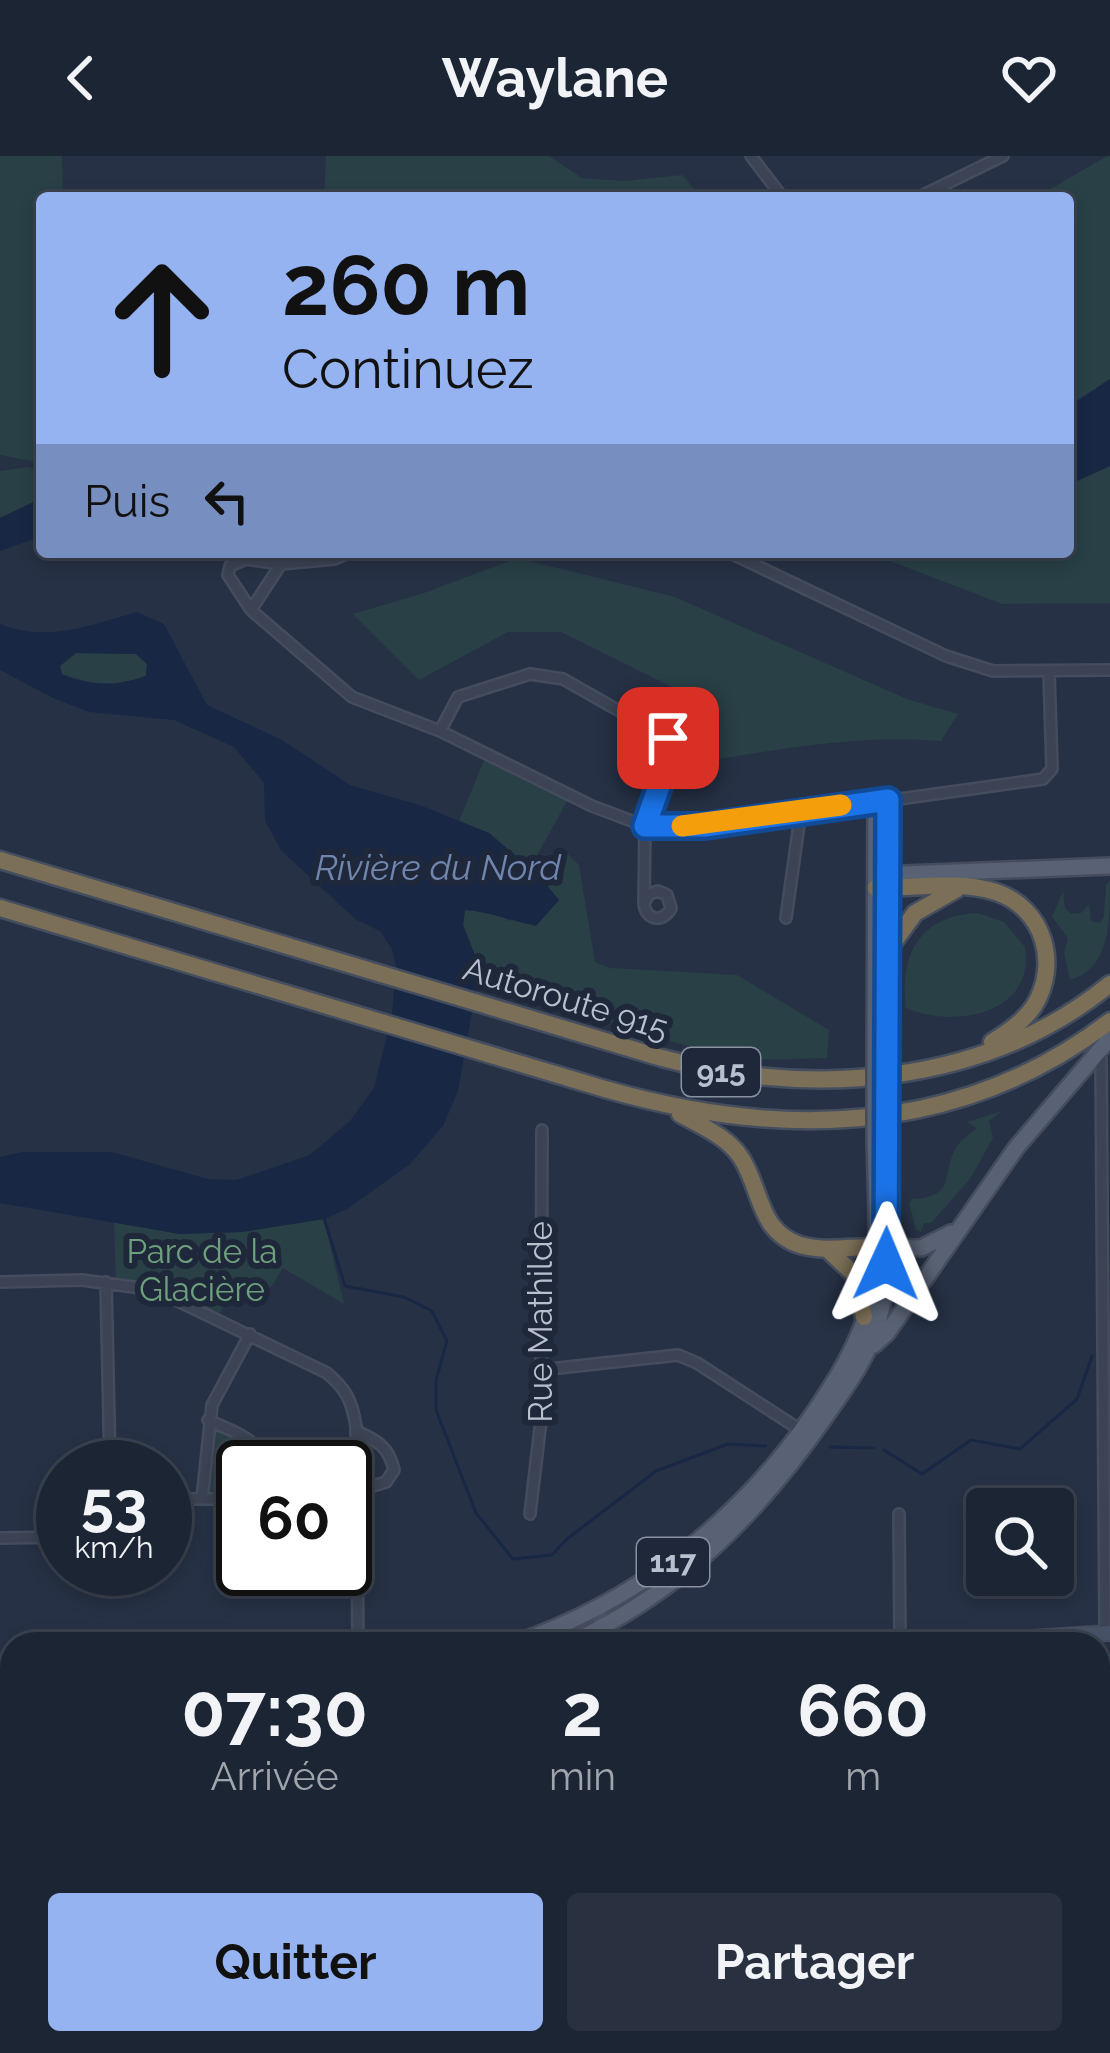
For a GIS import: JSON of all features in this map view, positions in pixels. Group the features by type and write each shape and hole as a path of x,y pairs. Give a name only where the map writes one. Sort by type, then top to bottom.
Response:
{"highway":[{"name":"Autoroute 915","path":"0,860 676,1062 769,1079 879,1077 966,1059 1042,1029 1110,984"},
{"path":"882,881 994,892 1022,906 1040,929 1047,960 1043,986 1029,1013 1012,1030 966,1059"},
{"path":"888,950 915,913 960,887"},
{"name":"915","path":"0,908 663,1105 782,1122 897,1114 956,1099 1027,1072 1110,1022"},
{"path":"663,1105 713,1132 735,1150 774,1229 798,1244 827,1249 880,1247"},
{"path":"827,1249 856,1276 864,1317"}],"main road":[{"path":"867,1352 881,1310 882,800"},
{"path":"882,881 1110,866"},
{"path":"881,1056 888,950 882,881"},
{"path":"867,1352 887,1333 1023,1138 1104,1048"},
{"path":"880,1247 927,1246 961,1227"},
{"name":"117","path":"806,1434 849,1358 871,1300 880,1247"},
{"name":"117","path":"584,1632 673,1582 748,1517 867,1352"},
{"path":"602,1618 610,1632"},
{"name":"117","path":"554,1632 602,1618"}],"street":[{"path":"751,156 778,192"},
{"path":"928,192 1003,156"},
{"path":"337,558 281,564 246,559 230,566 228,575 251,610 352,697 440,731 592,806 645,826 705,826 1043,779 1052,770 1049,672"},
{"path":"741,558 946,656 993,671 1110,670"},
{"path":"251,610 281,564"},
{"path":"440,731 458,697 530,674 562,680 668,738 669,758 645,826 644,902"},
{"path":"786,918 801,810"},
{"path":"1104,1048 1099,1135 1108,1632"},
{"path":"1099,1135 1110,1129"},
{"name":"Rue Mathilde","path":"530,1514 541,1429 542,1130"},
{"path":"0,1282 106,1282 167,1294 326,1372 352,1401 356,1440"},
{"path":"106,1282 109,1440"},
{"path":"202,1499 212,1405 250,1334"},
{"path":"540,1370 678,1355 806,1434"},
{"path":"208,1420 248,1440"},
{"path":"356,1431 378,1440 391,1455 394,1469 386,1482 372,1486"},
{"path":"192,1499 216,1499"},
{"path":"899,1514 900,1632"},
{"path":"0,1538 36,1537"},
{"path":"358,1596 358,1632"}],"green space":[{"path":"0,156 62,156 63,192 36,192 36,462 0,455"},
{"path":"326,156 549,156 582,178 623,181 682,175 697,192 324,192"},
{"path":"1110,156 1110,379 1074,403 1074,192 1045,192"},
{"path":"1110,466 1110,603 1002,604 883,558 1074,558 1074,482"},
{"path":"36,469 36,501 0,518 0,471"},
{"path":"517,558 675,597 907,699 958,714 941,741 838,742 666,767 668,737 652,728 672,687 561,632 508,632 419,680 353,614"},
{"path":"76,653 136,654 147,664 146,676 104,683 62,674 60,665"},
{"path":"487,753 571,794 530,868 489,833 459,821"},
{"path":"568,854 579,865 595,962 610,968 737,975 829,1030 827,1058 748,1060 706,1052 534,999 476,989 476,958 463,924 465,910 496,912 509,921 559,900 539,876"},
{"path":"369,872 397,897 399,903 386,912 362,891 357,879"},
{"path":"1110,881 1108,928 1100,955 1093,966 1070,980 1064,953 1068,938 1052,917 1063,891 1065,908 1071,914 1081,913 1089,904 1091,921 1100,923"},
{"path":"978,913 1004,922 1025,947 1025,970 1018,988 988,1011 968,1016 946,1017 906,1008 906,970 918,941 942,921"},
{"path":"1002,1111 989,1121 993,1138 970,1179 931,1223 924,1223 921,1232 916,1230 909,1203 942,1189 956,1148 977,1128 967,1122"},
{"name":"Parc de la Glacière","path":"324,1219 344,1304 283,1268 269,1290 241,1277 217,1318 178,1298 116,1284 114,1222 180,1234 242,1232"},
{"path":"208,1420 248,1440 216,1440 216,1499 202,1499"}],"water":[{"path":"1110,379 1110,466 1074,482 1074,403"},
{"path":"36,501 36,538 0,551 0,518"},
{"name":"Rivière du Nord","path":"137,612 164,624 207,705 282,740 350,785 422,806 489,833 559,900 536,926 465,910 463,925 476,958 476,989 458,1091 443,1126 410,1164 347,1209 324,1219 242,1232 180,1234 0,1203 0,1157 23,1152 112,1152 208,1179 236,1180 310,1155 350,1121 374,1088 392,1014 396,966 392,949 380,931 355,919 281,850 265,821 264,783 234,747 174,720 89,712 0,670 0,624 52,632","holes":["76,653 136,654 147,664 146,676 124,682 84,681 62,675 60,666"]}],"waterway":[{"path":"324,1218 345,1286 404,1297 432,1311 447,1341 436,1380 436,1410 476,1513 513,1559 552,1555 656,1471 728,1444 766,1446"},
{"path":"884,1450 922,1474 971,1440 1020,1449 1077,1399 1092,1356"},
{"path":"830,1447 874,1448"}],"slow traffic":[{"path":"682,826 841,805"}],"route":[{"path":"668,738 669,758 645,826 705,826 888,800 886,1264"}]}
